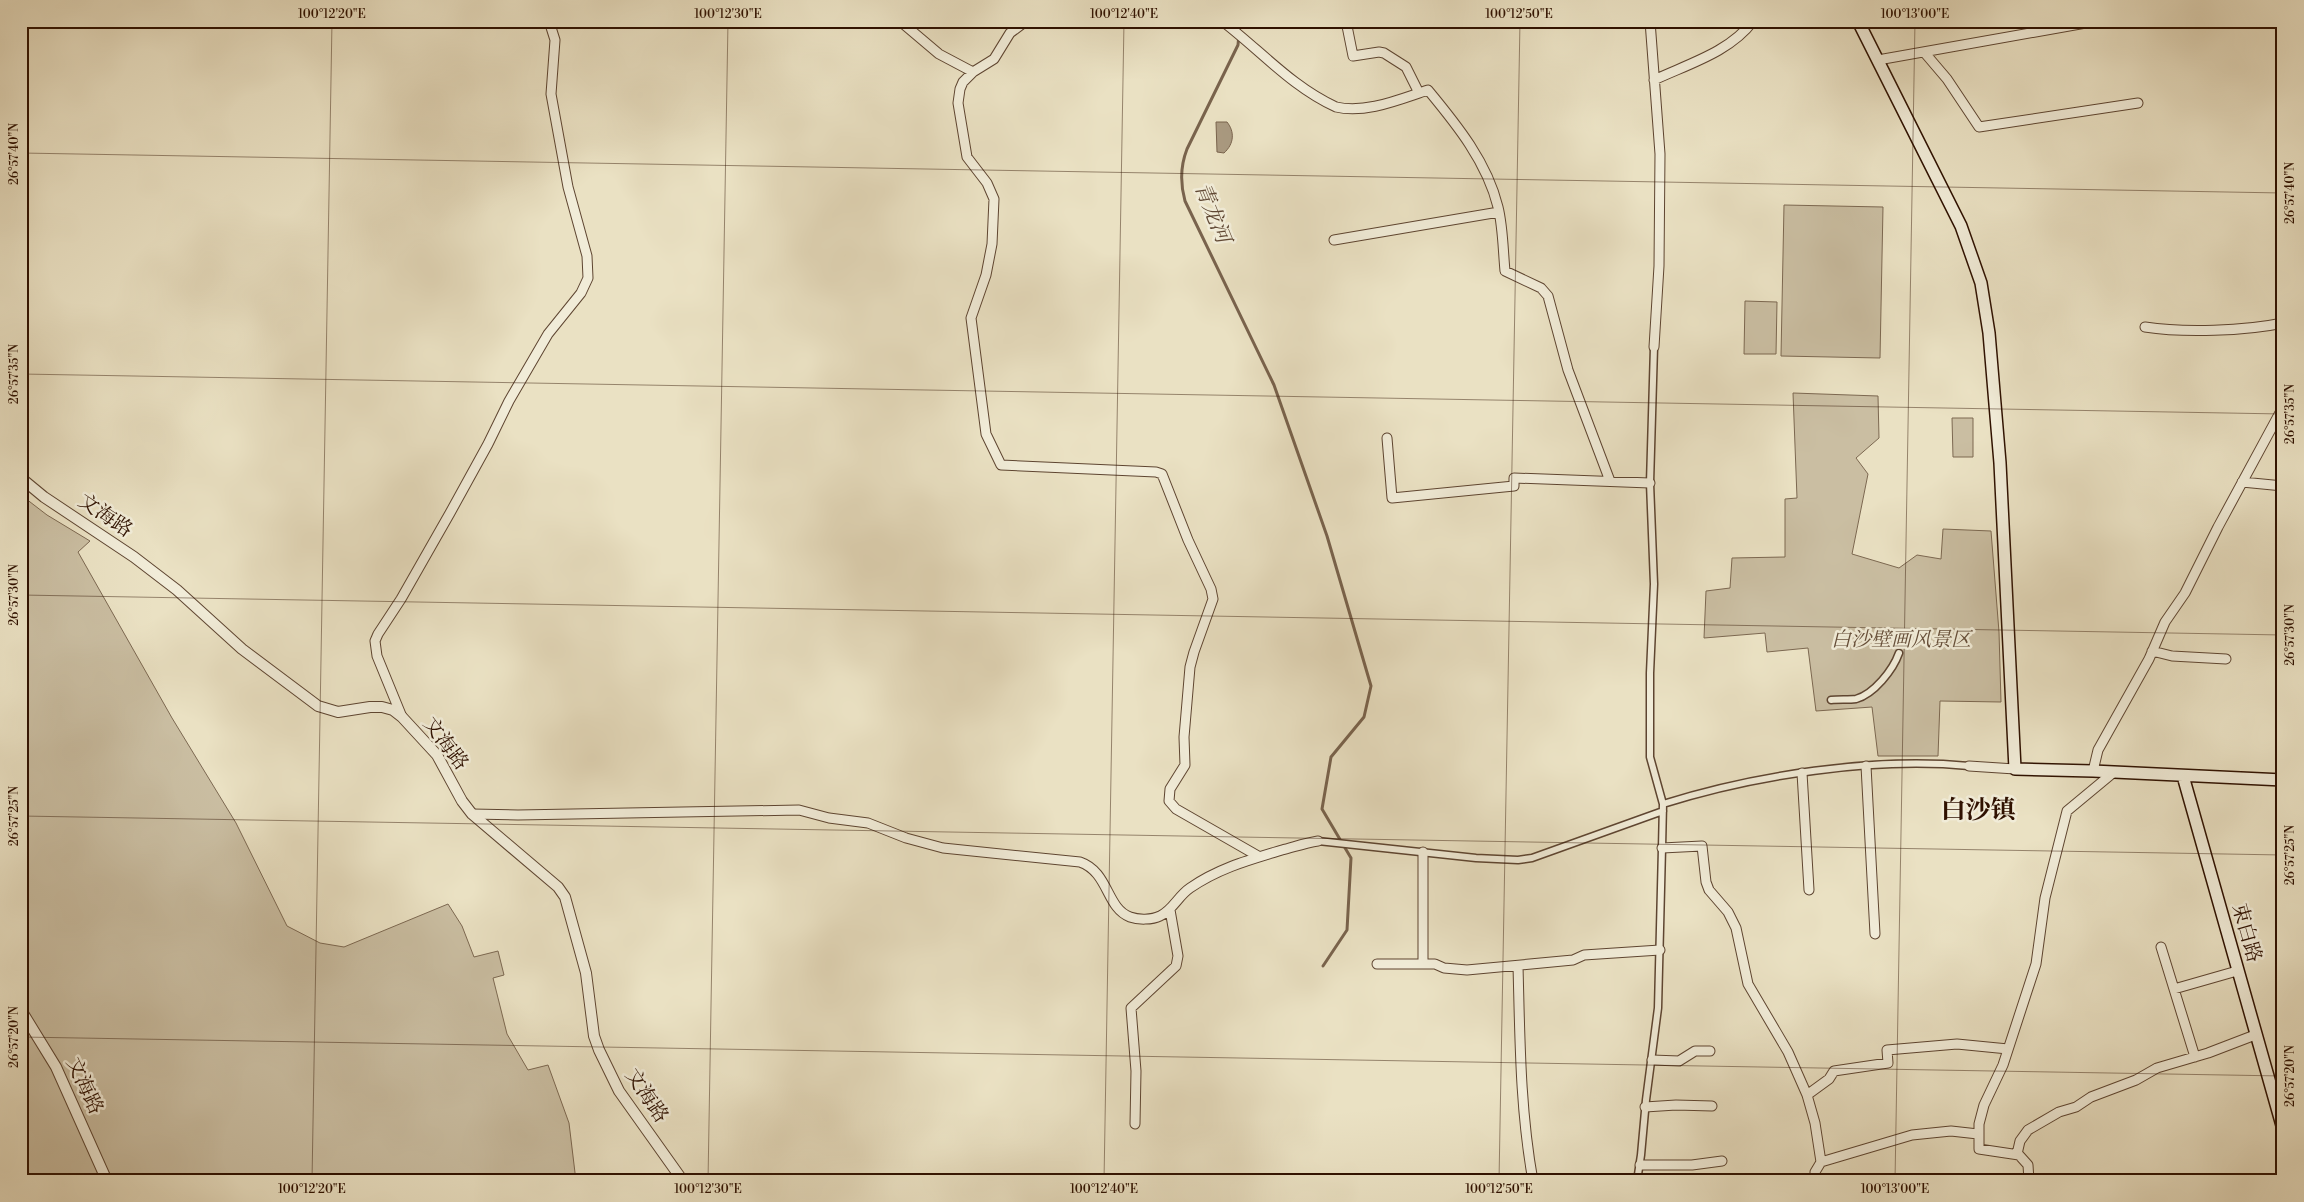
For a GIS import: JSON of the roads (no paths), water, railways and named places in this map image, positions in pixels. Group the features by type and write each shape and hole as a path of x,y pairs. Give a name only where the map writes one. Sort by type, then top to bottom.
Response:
{"main road":[{"path":"1858,21 1961,226 1981,283 1989,333 2000,463 2015,770 2093,770 2283,780"},
{"name":"束白路","path":"2183,776 2283,1129"}],"street":[{"path":"402,717 377,656 375,641 455,505 538,350 548,334 581,293 588,278 587,256 568,187 551,94 555,40 549,21"},
{"path":"900,21 939,54 973,72"},
{"path":"1026,21 1010,34 994,59 973,72 960,88 958,110 967,157 987,183 994,199 992,244 986,275 971,318 988,441 1001,465 1156,472 1162,474 1188,540 1211,589 1213,599 1190,667 1184,737 1185,765 1170,789 1169,801 1176,809 1258,856"},
{"path":"1222,21 1247,40 1276,69 1336,107 1346,109 1364,108 1428,90 1466,136 1490,182 1500,212 1505,271 1541,288 1548,296 1568,370 1610,481"},
{"path":"1346,21 1353,56 1378,52 1384,53 1406,67 1419,93"},
{"path":"1636,1181 1640,1165 1645,1108 1658,1008 1663,808 1650,757 1650,673 1654,592 1650,483 1654,346 1659,266 1660,154 1650,21"},
{"path":"1654,80 1723,48 1742,33 1753,21"},
{"path":"1878,60 2097,21"},
{"path":"1924,52 1947,79 1980,127 2138,103"},
{"path":"1334,240 1500,212"},
{"path":"2145,327 2173,329 2239,328 2283,323"},
{"path":"2093,770 2098,750 2152,652 2165,622 2185,593 2283,407"},
{"path":"1387,438 1392,498 1514,486 1514,478 1650,483"},
{"name":"文海路","path":"21,478 44,497 134,557 177,590 242,649 318,706 330,711 345,712 382,707 393,710 402,717 437,755 462,801 472,814 558,887 564,897 586,973 594,1036 599,1050 619,1091 683,1181"},
{"path":"2242,482 2283,486"},
{"path":"2152,652 2172,656 2226,660"},
{"path":"1831,700 1856,699 1864,695 1879,683 1899,653"},
{"path":"472,814 518,815 799,810 829,818 868,823 906,838 943,848 1080,862 1098,874 1119,910 1131,917 1148,919 1159,917 1170,910 1189,888 1222,869 1258,856 1305,843 1318,841 1346,843 1476,858 1518,860 1532,858 1663,808 1717,790 1802,773 1866,766 1969,766 2015,770"},
{"path":"1866,766 1875,934"},
{"path":"2030,1181 2028,1165 2016,1154 1979,1149 1978,1134 1984,1105 2000,1074 2036,964 2045,898 2067,811 2114,772"},
{"path":"1802,773 1809,890"},
{"path":"1662,848 1702,846 1706,882 1709,890 1728,912 1736,928 1748,984 1788,1052 1807,1095 1815,1123 1821,1162 1815,1172 1815,1181"},
{"path":"1423,852 1423,964"},
{"path":"1135,1124 1136,1071 1131,1008 1176,966 1178,956 1175,928 1170,910"},
{"path":"2161,947 2195,1057"},
{"path":"1378,964 1435,964 1454,970 1573,960 1584,955 1660,950"},
{"path":"1518,966 1521,1097 1525,1136 1533,1181"},
{"path":"2174,989 2237,971"},
{"name":"文海路","path":"21,1010 56,1067 107,1181"},
{"path":"2016,1154 2020,1141 2028,1130 2059,1112 2076,1107 2090,1097 2136,1080 2157,1068 2195,1057 2255,1035"},
{"path":"1807,1095 1829,1079 1834,1071 1888,1063 1887,1050 1957,1044 2008,1049"},
{"path":"1652,1060 1679,1062 1695,1051 1710,1051"},
{"path":"1645,1108 1676,1105 1712,1106"},
{"path":"1821,1162 1912,1135 1951,1131 1978,1134"},
{"path":"1640,1165 1692,1165 1722,1161"}],"waterway":[{"name":"青龙河","path":"1240,21 1238,45 1187,149 1183,162 1183,194 1274,385 1327,536 1371,686 1364,717 1331,757 1322,809 1351,858 1347,930 1323,966"}],"district":[{"name":"白沙镇","path":"1978,810"}],"park label":[{"name":"白沙壁画风景区","path":"1901,640"}]}
